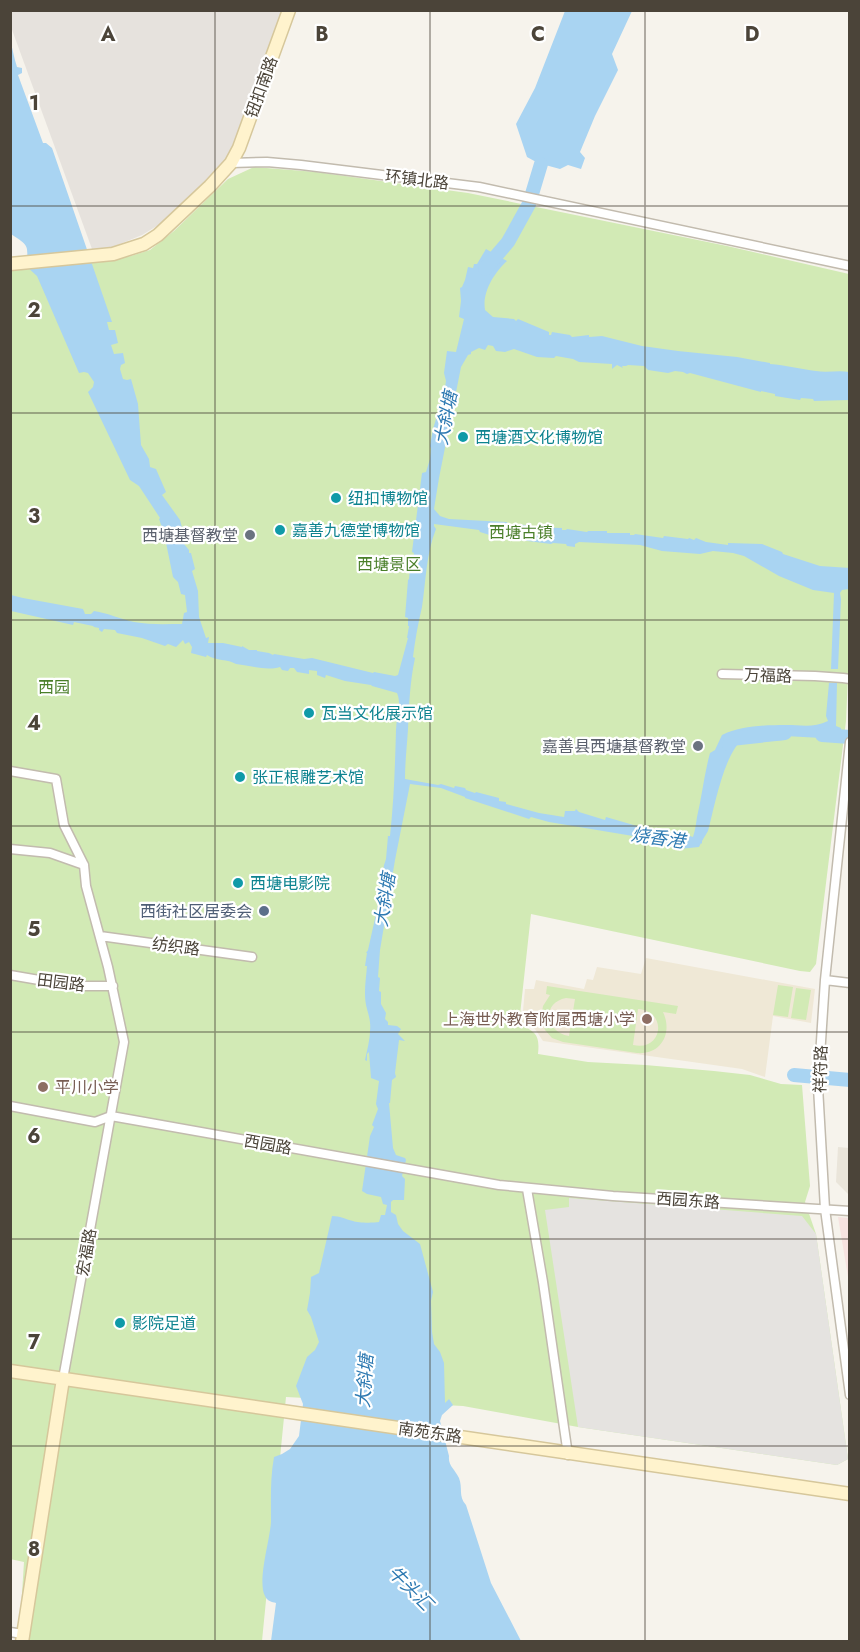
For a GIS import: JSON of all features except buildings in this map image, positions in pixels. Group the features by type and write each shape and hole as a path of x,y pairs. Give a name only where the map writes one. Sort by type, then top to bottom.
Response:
{"main road":[{"name":"钮扣南路","path":"231,163 289,10"},
{"path":"10,264 113,254 144,244 158,235 231,163"},
{"name":"南苑东路","path":"10,1371 62,1382 232,1408 524,1449 849,1499"},
{"name":"南苑东路","path":"10,1378 62,1382"},
{"name":"宏福路","path":"19,1636 62,1382"},
{"name":"南苑东路","path":"568,1456 849,1494"}],"street":[{"name":"环镇北路","path":"231,163 267,162 301,165 479,187 849,266"},
{"name":"万福路","path":"722,674 846,679"},
{"name":"祥符路","path":"849,742 825,980 818,1087 825,1209 849,1395"},
{"name":"宏福路","path":"10,771 56,778 64,825 84,865 86,886 113,986 124,1042 62,1382"},
{"path":"10,849 50,853 84,865"},
{"name":"纺织路","path":"100,936 252,957"},
{"name":"田园路","path":"10,975 74,987 113,986"},
{"path":"825,980 849,983"},
{"name":"西园路","path":"10,1106 95,1122 111,1116 527,1189"},
{"path":"527,1189 568,1456"},
{"name":"西园东路","path":"527,1189 849,1211"}],"shaded area":[{"path":"11,11 282,11 227,160 160,224 142,235 110,248 92,249 11,27"},
{"name":"上海世外教育附属西塘小学","path":"646,958 815,989 811,1023 773,1016 765,1077 742,1069 543,1041 535,1029 522,1022 525,989 534,989 536,980 584,989 587,979 593,980 597,967 641,974"},
{"path":"838,1147 849,1148 849,1195 836,1182"},
{"path":"569,1198 802,1216 816,1234 848,1459 837,1465 578,1427 545,1210 569,1207"},
{"path":"838,1217 849,1218 849,1283"}],"green space":[{"name":"西塘景区","path":"254,167 316,172 468,193 727,246 849,274 850,676 848,676 846,721 816,964 810,972 800,971 531,914 519,1024 536,1035 538,1054 588,1062 750,1075 781,1084 802,1085 810,1186 805,1202 816,1234 848,1459 837,1465 578,1427 463,1406 286,1397 262,1641 19,1641 24,1562 10,1559 10,271 98,262 150,250 174,231 228,179"},
{"path":"778,985 793,987 788,1017 773,1015"},
{"path":"547,986 678,1006 676,1014 663,1012 667,1028 663,1041 653,1050 637,1053 563,1042 552,1038 545,1030 541,1018 543,1006 550,995 546,994","holes":["566,998 575,999 569,1036 555,1029 549,1017 553,1005","638,1009 648,1011 658,1023 656,1037 651,1043 643,1046 633,1045"]},
{"path":"796,988 811,990 806,1020 791,1018"}],"water":[{"path":"565,11 632,11 612,54 618,70 580,152 585,158 581,169 568,165 560,169 538,163 527,157 516,124 535,88"},
{"name":"牛头汇","path":"10,40 17,67 22,68 22,73 18,75 43,143 52,148 112,322 107,322 109,330 115,330 118,343 111,345 114,354 123,353 125,363 120,369 123,379 131,379 138,404 141,445 149,459 150,467 156,469 166,492 162,495 180,520 185,539 184,544 191,553 195,569 192,571 198,591 199,617 206,638 209,637 208,643 242,646 249,650 273,655 312,658 373,673 398,675 408,638 408,618 405,617 408,580 411,558 414,553 412,552 422,473 426,472 430,459 433,429 444,393 447,351 456,352 464,319 459,317 460,288 465,280 468,267 473,268 474,264 477,264 486,249 507,261 494,277 485,296 485,310 493,317 516,321 518,319 549,332 549,335 552,332 572,337 602,336 642,346 737,357 820,372 849,372 849,400 814,401 813,399 801,398 800,400 775,396 775,394 690,373 675,371 668,373 648,370 644,366 628,365 622,366 623,368 617,365 612,369 612,364 579,362 556,356 554,358 537,357 514,349 505,352 496,351 493,346 488,345 485,350 479,348 471,352 461,367 434,509 440,516 449,519 506,522 529,527 562,528 562,530 607,531 607,533 630,533 630,535 694,540 696,538 728,545 728,543 762,544 783,554 820,566 850,568 849,589 842,590 840,593 838,669 831,669 834,593 813,590 779,576 744,556 713,551 700,554 662,551 640,545 579,542 575,544 575,547 566,544 496,537 479,530 434,524 436,529 428,558 413,657 415,658 410,693 405,779 465,788 475,793 499,798 499,801 506,802 506,804 539,813 564,817 565,811 576,809 605,820 606,817 637,826 637,828 641,827 653,833 657,831 658,833 662,829 663,832 693,837 710,753 715,750 722,735 753,727 813,725 828,721 826,716 829,683 837,683 836,726 841,728 840,739 785,736 784,740 769,741 767,733 747,735 731,754 717,794 708,831 699,847 679,849 639,837 531,817 529,819 441,788 410,784 380,950 378,977 380,978 381,1004 386,1013 385,1019 388,1025 401,1029 398,1034 405,1041 399,1040 396,1077 392,1080 389,1103 393,1148 396,1155 406,1160 402,1176 405,1179 404,1200 393,1200 391,1212 396,1215 403,1231 420,1244 433,1292 432,1332 434,1344 444,1363 445,1403 449,1399 453,1405 442,1415 440,1421 450,1462 459,1478 462,1498 491,1583 521,1641 271,1641 276,1603 266,1598 262,1581 271,1522 273,1465 274,1457 290,1449 299,1436 303,1404 296,1386 307,1357 315,1350 319,1342 307,1310 311,1277 319,1273 332,1216 358,1222 379,1222 381,1215 385,1215 387,1205 383,1204 381,1197 362,1191 370,1136 374,1127 372,1125 378,1109 376,1104 379,1081 371,1078 369,1052 367,1061 365,1060 370,1020 365,998 367,966 365,966 378,905 388,836 390,836 398,697 397,693 371,685 326,675 325,678 317,675 317,671 309,670 309,674 297,672 294,668 288,671 280,667 259,668 207,655 206,657 191,653 192,647 189,642 185,644 183,640 176,647 168,644 165,646 117,633 115,630 104,629 102,632 93,626 74,622 73,625 11,611 11,595 83,609 85,614 91,614 94,611 146,624 182,624 184,613 187,612 185,595 181,594 178,582 173,577 160,518 139,486 130,480 88,392 94,382 88,373 79,373 37,276 27,267 25,244 11,234"}],"waterway":[{"name":"大斜塘","path":"485,269 508,242 529,204 541,164"},
{"name":"烧香港","path":"729,744 731,739 785,733"},
{"name":"烧香港","path":"822,735 850,737"},
{"path":"794,1075 850,1080"}],"place":[{"name":"西塘酒文化博物馆","path":"463,437"},
{"name":"纽扣博物馆","path":"336,498"},
{"name":"嘉善九德堂博物馆","path":"280,530"},
{"name":"西塘基督教堂","path":"250,535"},
{"name":"瓦当文化展示馆","path":"309,713"},
{"name":"嘉善县西塘基督教堂","path":"698,746"},
{"name":"张正根雕艺术馆","path":"240,777"},
{"name":"西塘电影院","path":"238,883"},
{"name":"西街社区居委会","path":"264,911"},
{"name":"上海世外教育附属西塘小学","path":"647,1019"},
{"name":"平川小学","path":"43,1087"},
{"name":"影院足道","path":"120,1323"}],"park label":[{"name":"西塘古镇","path":"521,532"},
{"name":"西园","path":"54,687"}]}
